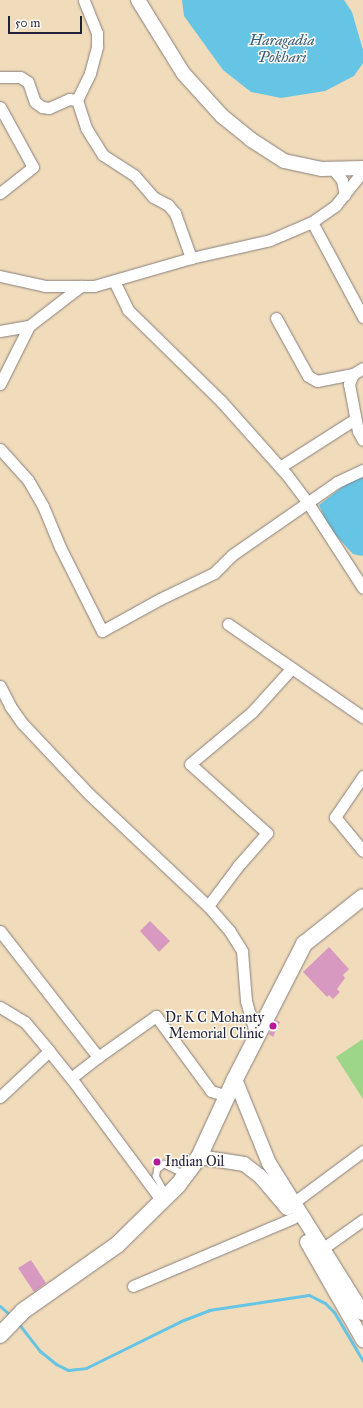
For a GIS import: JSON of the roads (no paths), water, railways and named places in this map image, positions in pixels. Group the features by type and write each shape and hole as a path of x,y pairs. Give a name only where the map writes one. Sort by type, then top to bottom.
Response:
{"main road":[{"path":"0,1335 14,1320 117,1245 186,1175 199,1157 234,1079 304,944 363,897"}],"street":[{"path":"84,0 97,33 97,46 90,73 77,100 86,128 103,155 135,176 153,197 168,206 175,213 192,258"},
{"path":"138,0 183,73 239,130 284,161 322,169 363,168"},
{"path":"0,77 20,77 28,82 35,102 42,107 49,108 69,99 77,100"},
{"path":"0,107 33,168 0,193"},
{"path":"333,169 342,180 345,195"},
{"path":"0,276 45,286 81,286 114,281 192,258 270,240 312,222 335,206 363,171"},
{"path":"312,222 363,317"},
{"path":"114,281 128,310 221,401 280,467 308,503 363,588"},
{"path":"0,384 29,326 81,286"},
{"path":"276,318 308,376 317,381 353,374 363,368"},
{"path":"0,331 29,326"},
{"path":"353,374 350,384 355,419 363,440"},
{"path":"280,467 355,419"},
{"path":"0,449 28,480 43,506 60,547 102,631 160,599 214,573 232,555 337,482 363,470"},
{"path":"228,624 291,669 363,717"},
{"path":"208,906 238,866 267,833 190,764 252,712 291,669"},
{"path":"0,686 10,706 22,723 89,794 208,906 229,930 242,951 246,1001 256,1037"},
{"path":"363,776 335,817 363,851"},
{"path":"0,931 98,1057"},
{"path":"0,1007 25,1022 71,1078 164,1199"},
{"path":"71,1078 156,1016 211,1091 227,1096"},
{"path":"0,1097 49,1051"},
{"path":"234,1079 269,1163 363,1314"},
{"path":"293,1203 363,1152"},
{"path":"199,1157 244,1164 260,1176 283,1201 363,1340"},
{"path":"133,1286 293,1218"},
{"path":"322,1249 363,1220"}],"lane":[{"path":"164,1199 156,1177 157,1170 164,1164 186,1175"}],"water":[{"name":"Haragadia Pokhari","path":"182,0 344,0 352,12 363,50 363,63 354,76 325,91 281,98 251,92 223,70 184,16"},
{"path":"363,477 362,556 353,554 329,528 319,505 354,478"}],"waterway":[{"path":"18,1323 40,1351 56,1364 68,1370 86,1368 181,1321 209,1310 309,1295 325,1303 334,1312 363,1361"},
{"path":"0,1306 11,1316"}],"place":[{"name":"Dr K C Mohanty Memorial Clinic","path":"273,1026"},
{"name":"Indian Oil","path":"157,1162"}]}
